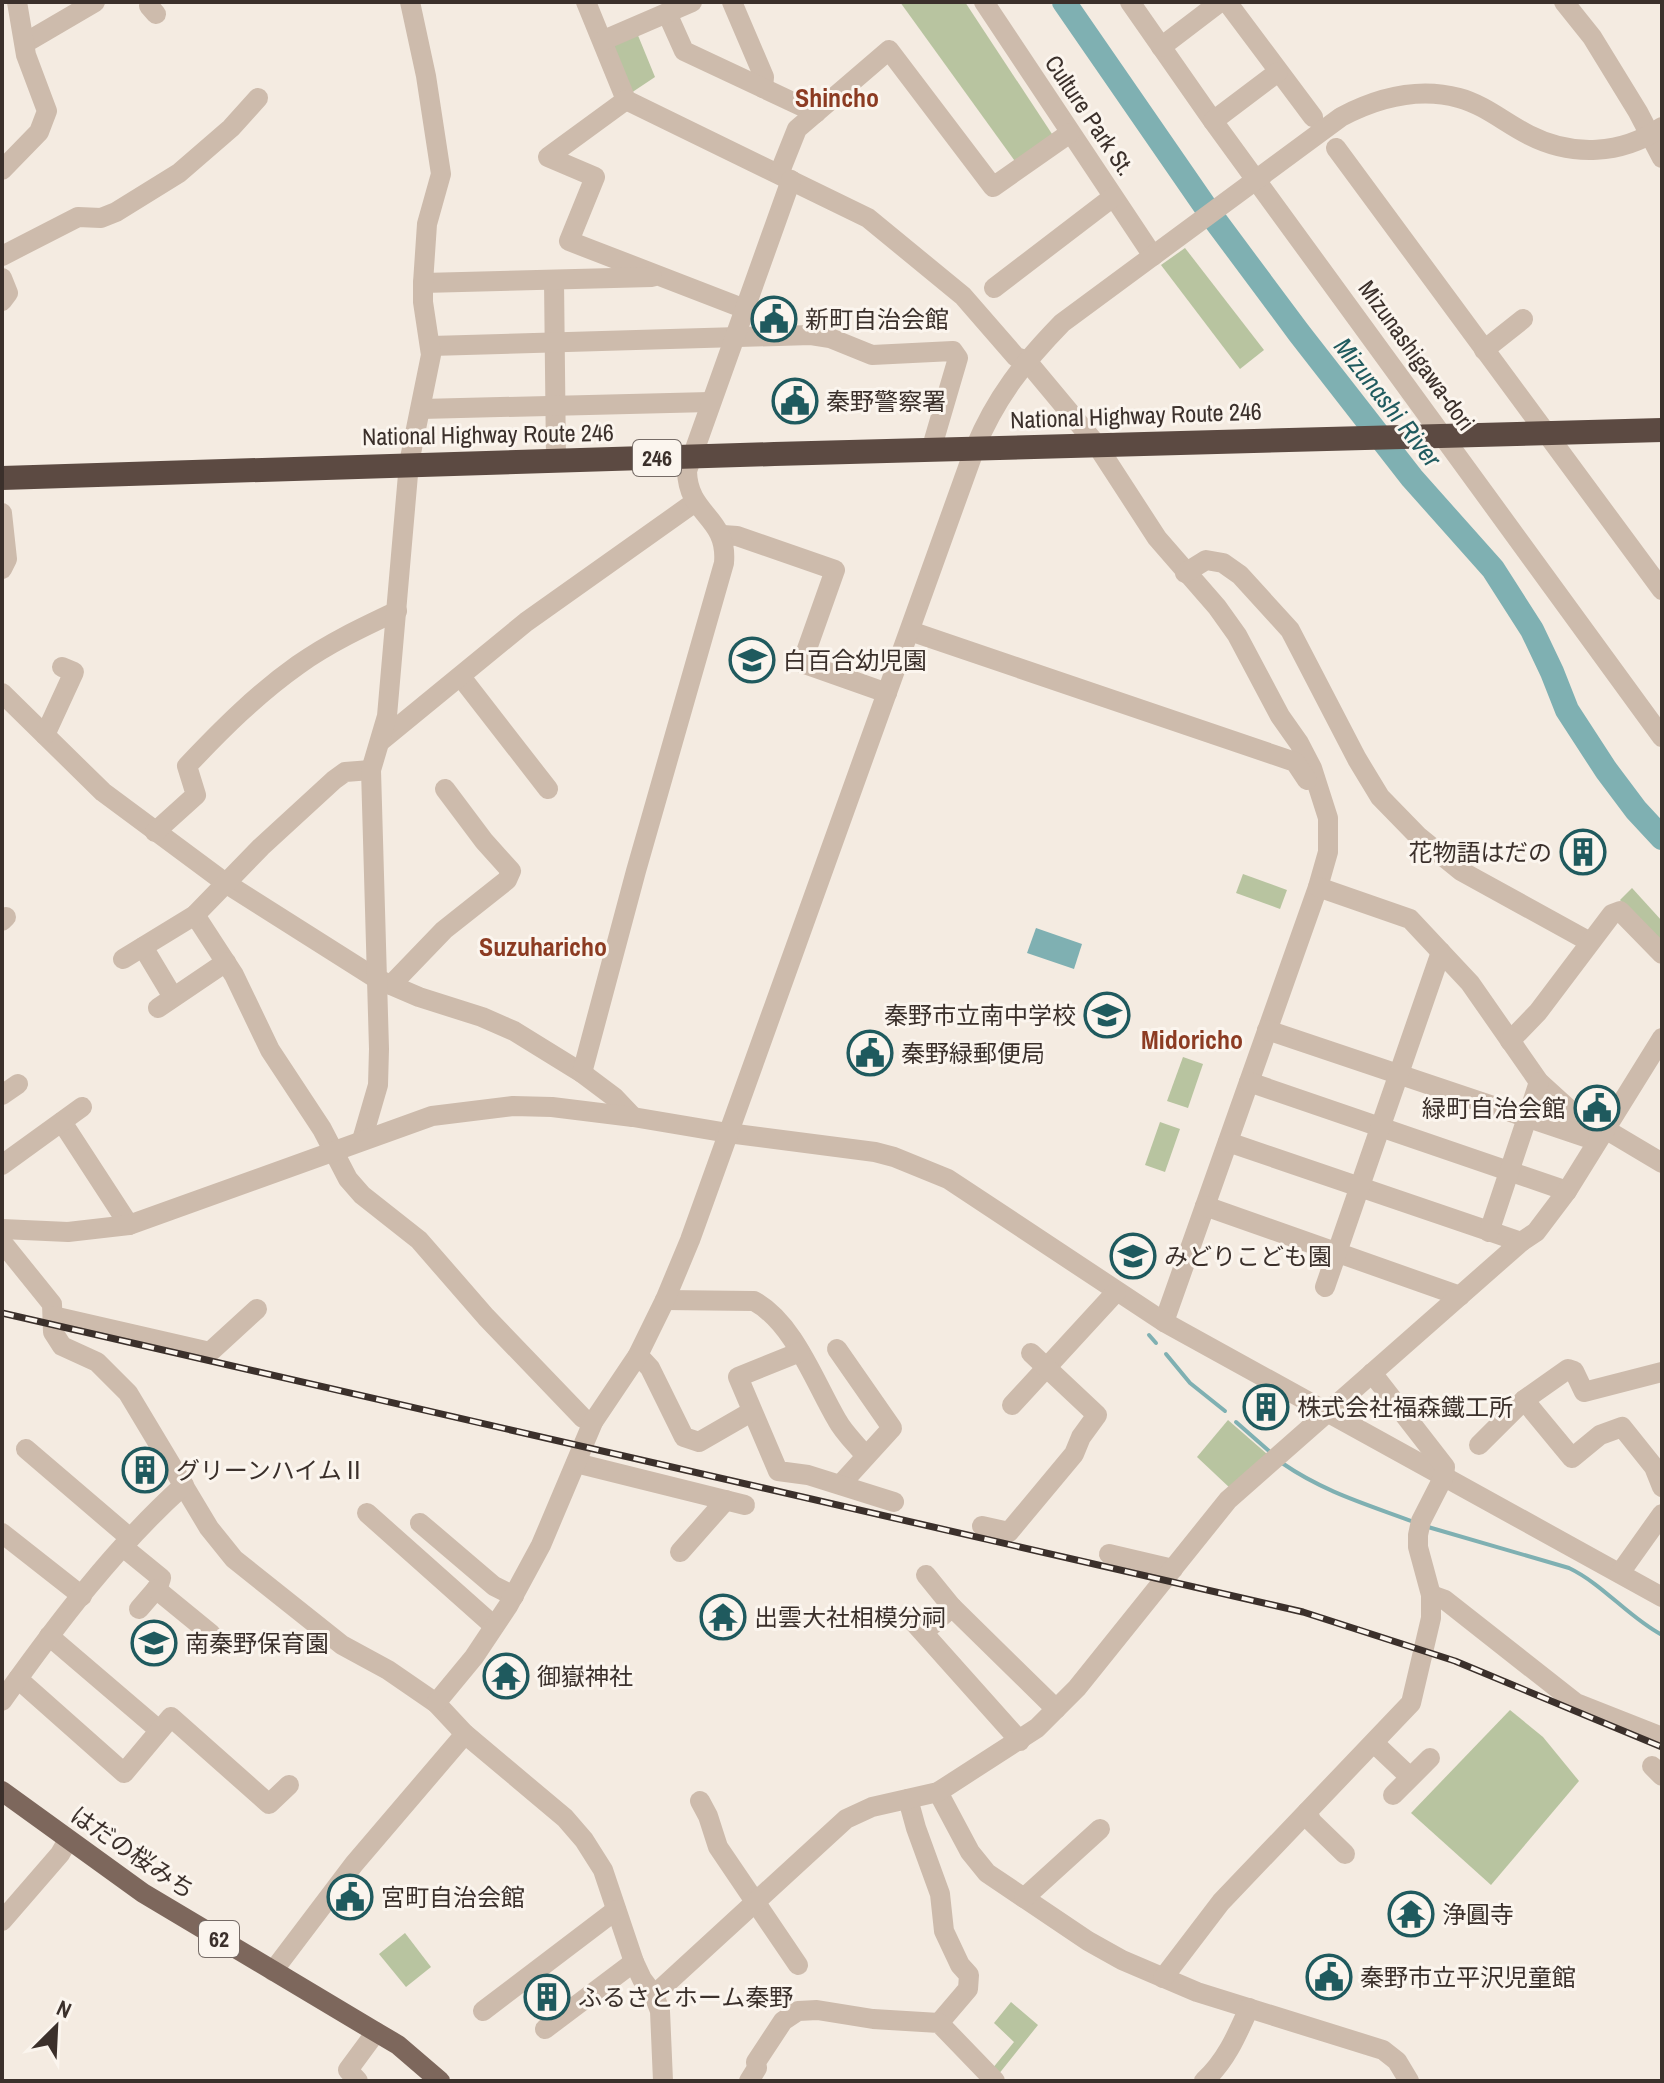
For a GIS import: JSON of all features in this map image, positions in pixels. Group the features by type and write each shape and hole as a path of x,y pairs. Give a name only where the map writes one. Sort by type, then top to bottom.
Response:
{"highway":[{"name":"National Highway Route 246","path":"2,478 409,463 692,458 1662,430"}],"main road":[{"name":"はだの桜みち","path":"2,1791 143,1893 398,2045 440,2081"}],"street":[{"path":"2,170 31,143 47,111 26,55 17,2"},
{"path":"25,43 95,2"},
{"path":"362,1140 378,1085 384,982 371,770 387,716 409,463 431,346 423,283 427,224 441,174 426,76 410,2"},
{"path":"586,2 626,100 868,218 963,296 1016,357 1026,360 1096,444 1157,538 1237,635 1280,716 1299,743 1328,818 1330,835 1318,887 1164,1322"},
{"path":"604,40 692,2"},
{"path":"732,2 764,77 763,88"},
{"name":"Culture Park St.","path":"984,2 1153,256"},
{"name":"Mizunashigawa-dori","path":"1130,2 1252,183 1662,737"},
{"path":"1161,47 1220,2"},
{"path":"1227,2 1313,117"},
{"path":"1564,2 1592,37 1656,132 1662,158"},
{"path":"667,13 684,51 816,113"},
{"path":"582,1073 724,563 723,535 695,502 688,488 687,471 745,309 797,129 889,50 993,187 1070,133"},
{"path":"1213,121 1278,72"},
{"path":"436,1703 474,1657 514,1596 541,1545 593,1422 638,1355 665,1300 690,1240 975,448 991,414 1026,360 1062,323 1252,183 1351,112 1388,97 1415,94 1458,98 1484,108 1529,135 1562,147 1604,149 1656,132"},
{"path":"2,256 78,217 108,216 179,173 231,128 258,98"},
{"path":"626,100 548,157 595,177 569,241 745,309"},
{"path":"1336,148 1662,590"},
{"path":"994,288 1113,197"},
{"path":"423,283 660,277"},
{"path":"2,278 8,293 2,301"},
{"path":"554,280 556,460"},
{"path":"1484,350 1523,319"},
{"path":"431,346 811,335 830,338 872,355 953,351 958,358 931,450"},
{"path":"421,409 710,402"},
{"path":"382,740 526,622 695,502"},
{"path":"2,513 7,559 2,569"},
{"path":"723,535 737,536 835,570 802,663 887,693"},
{"path":"1185,573 1206,560 1223,563 1261,597 1290,630 1380,797 1418,836 1461,871 1590,942"},
{"path":"155,832 196,795 187,766 233,717 299,664 397,611"},
{"path":"910,631 1295,762 1314,792 1320,792"},
{"path":"45,735 73,669"},
{"path":"461,677 548,789"},
{"path":"2,693 103,792 227,884 384,982 514,1031 582,1073 614,1097 633,1117"},
{"path":"123,959 195,915 288,821 334,780 345,772 371,770"},
{"path":"384,982 510,875 511,871 445,789"},
{"path":"1318,887 1410,919 1470,983 1539,1082 1601,1135"},
{"path":"1510,1041 1538,1012 1612,914 1620,911 1662,954"},
{"path":"195,915 226,962 270,1050 335,1151 348,1179 362,1195 419,1240 486,1317 583,1418 593,1422"},
{"path":"143,947 166,1002 226,962"},
{"path":"1325,1287 1441,952"},
{"path":"1267,1030 1526,1117 1601,1135 1662,1163"},
{"path":"654,1995 846,1819 872,1807 938,1792 1020,1741 1056,1709 1077,1688 1228,1500 1536,1232 1567,1191 1662,1038"},
{"path":"1249,1082 1567,1191"},
{"path":"1489,1232 1539,1082"},
{"path":"2,1229 68,1232 129,1225 432,1116 513,1106 552,1107 633,1117 875,1152 948,1179 1164,1322 1662,1597"},
{"path":"2,1165 82,1107"},
{"path":"62,1122 129,1225"},
{"path":"1228,1142 1521,1242"},
{"path":"1205,1206 1460,1296"},
{"path":"2,1242 52,1304 53,1332 62,1346 97,1362 128,1393 209,1528 241,1565 342,1645 388,1670 436,1703 465,1734 565,1818 594,1853 603,1870 634,1962 654,1995 661,2020 658,2079"},
{"path":"1012,1405 1116,1292"},
{"path":"665,1300 754,1301 766,1308 800,1352 838,1423 865,1455"},
{"path":"53,1316 210,1352 257,1309"},
{"path":"837,1349 898,1434 865,1455 841,1484"},
{"path":"800,1352 738,1377 778,1471 808,1475 894,1502"},
{"path":"982,1526 1009,1532 1074,1454 1081,1437 1097,1415 1031,1353"},
{"path":"638,1355 650,1368 684,1437 699,1442 751,1412"},
{"path":"1479,1445 1524,1400 1568,1369 1574,1371 1584,1392 1662,1372"},
{"path":"1163,1978 1221,1902 1411,1703 1431,1618 1431,1595 1418,1547 1418,1535 1445,1467 1372,1373"},
{"path":"1524,1400 1572,1458 1600,1435 1622,1427 1654,1467 1662,1487"},
{"path":"26,1449 78,1486 161,1578 139,1609"},
{"path":"576,1463 736,1502 680,1552"},
{"path":"2,1701 49,1636 145,1520 184,1485"},
{"path":"367,1513 394,1545 442,1587 494,1626"},
{"path":"1620,1573 1662,1514"},
{"path":"420,1523 444,1536 494,1586 514,1596"},
{"path":"3,1524 33,1565 82,1596"},
{"path":"1109,1554 1173,1569"},
{"path":"926,1575 952,1607 1056,1709"},
{"path":"156,1589 207,1626"},
{"path":"1431,1595 1445,1600 1576,1703 1662,1737"},
{"path":"952,1607 918,1626 1020,1741"},
{"path":"49,1636 159,1730"},
{"path":"18,1679 124,1773 171,1717 269,1804 289,1785"},
{"path":"273,1971 354,1864 465,1734"},
{"path":"1374,1743 1410,1777"},
{"path":"1393,1795 1430,1758"},
{"path":"938,1792 970,1852 987,1873 1088,1941 1163,1978 1383,2050 1397,2061 1409,2081"},
{"path":"908,1799 940,1894 944,1931 960,1965 969,1975 968,1989 939,2023"},
{"path":"710,1808 718,1847 797,1955"},
{"path":"1307,1812 1312,1822 1345,1854"},
{"path":"1024,1898 1100,1829"},
{"path":"2,1921 60,1854 68,1840"},
{"path":"483,2011 616,1910"},
{"path":"545,2029 634,1962"},
{"path":"1204,2081 1216,2070 1233,2044 1249,2008"},
{"path":"749,2081 757,2068 756,2062 783,2021 798,2011 817,2010 873,2019 939,2023 995,2081"},
{"path":"358,2081 348,2070 376,2032"}],"green space":[{"path":"900,2 965,2 1054,137 1017,164"},
{"path":"637,33 655,77 631,93 612,49 614,43"},
{"path":"1185,248 1264,350 1240,369 1161,265"},
{"path":"1243,874 1287,890 1280,909 1236,893"},
{"path":"1632,888 1662,921 1662,941 1654,939 1620,900"},
{"path":"1183,1057 1203,1064 1188,1108 1167,1101"},
{"path":"1160,1122 1180,1129 1165,1172 1145,1165"},
{"path":"1228,1420 1267,1454 1231,1489 1197,1457"},
{"path":"1510,1710 1543,1737 1579,1781 1491,1885 1411,1813"},
{"path":"405,1933 431,1967 406,1987 379,1954"},
{"path":"1011,2002 1038,2025 998,2075 992,2069 1014,2042 994,2023"}],"water":[{"path":"1036,928 1082,944 1074,969 1027,953"}],"waterway":[{"name":"Mizunashi River","path":"1064,2 1209,212 1299,333 1412,478 1493,569 1532,630 1567,710 1606,770 1662,838"},
{"path":"1149,1335 1156,1343"},
{"path":"1166,1354 1190,1383 1225,1411"},
{"path":"1236,1422 1269,1451"},
{"path":"1282,1463 1330,1490 1414,1522"},
{"path":"1428,1527 1569,1568 1594,1583 1662,1635"}],"railway":[{"path":"2,1313 1303,1612 1455,1661 1662,1747"}],"place":[{"name":"新町自治会館","path":"774,319"},
{"name":"秦野警察署","path":"795,401"},
{"name":"白百合幼児園","path":"752,660"},
{"name":"花物語はだの","path":"1583,852"},
{"name":"秦野市立南中学校","path":"1107,1015"},
{"name":"秦野緑郵便局","path":"870,1053"},
{"name":"緑町自治会館","path":"1597,1108"},
{"name":"みどりこども園","path":"1133,1256"},
{"name":"株式会社福森鐵工所","path":"1266,1407"},
{"name":"グリーンハイムⅡ","path":"145,1470"},
{"name":"出雲大社相模分祠","path":"723,1617"},
{"name":"南秦野保育園","path":"154,1643"},
{"name":"御嶽神社","path":"506,1676"},
{"name":"宮町自治会館","path":"350,1897"},
{"name":"浄圓寺","path":"1411,1914"},
{"name":"秦野市立平沢児童館","path":"1329,1977"},
{"name":"ふるさとホーム秦野","path":"547,1997"}],"district":[{"name":"Shincho","path":"837,97"},
{"name":"Suzuharicho","path":"543,946"},
{"name":"Midoricho","path":"1192,1039"}]}
